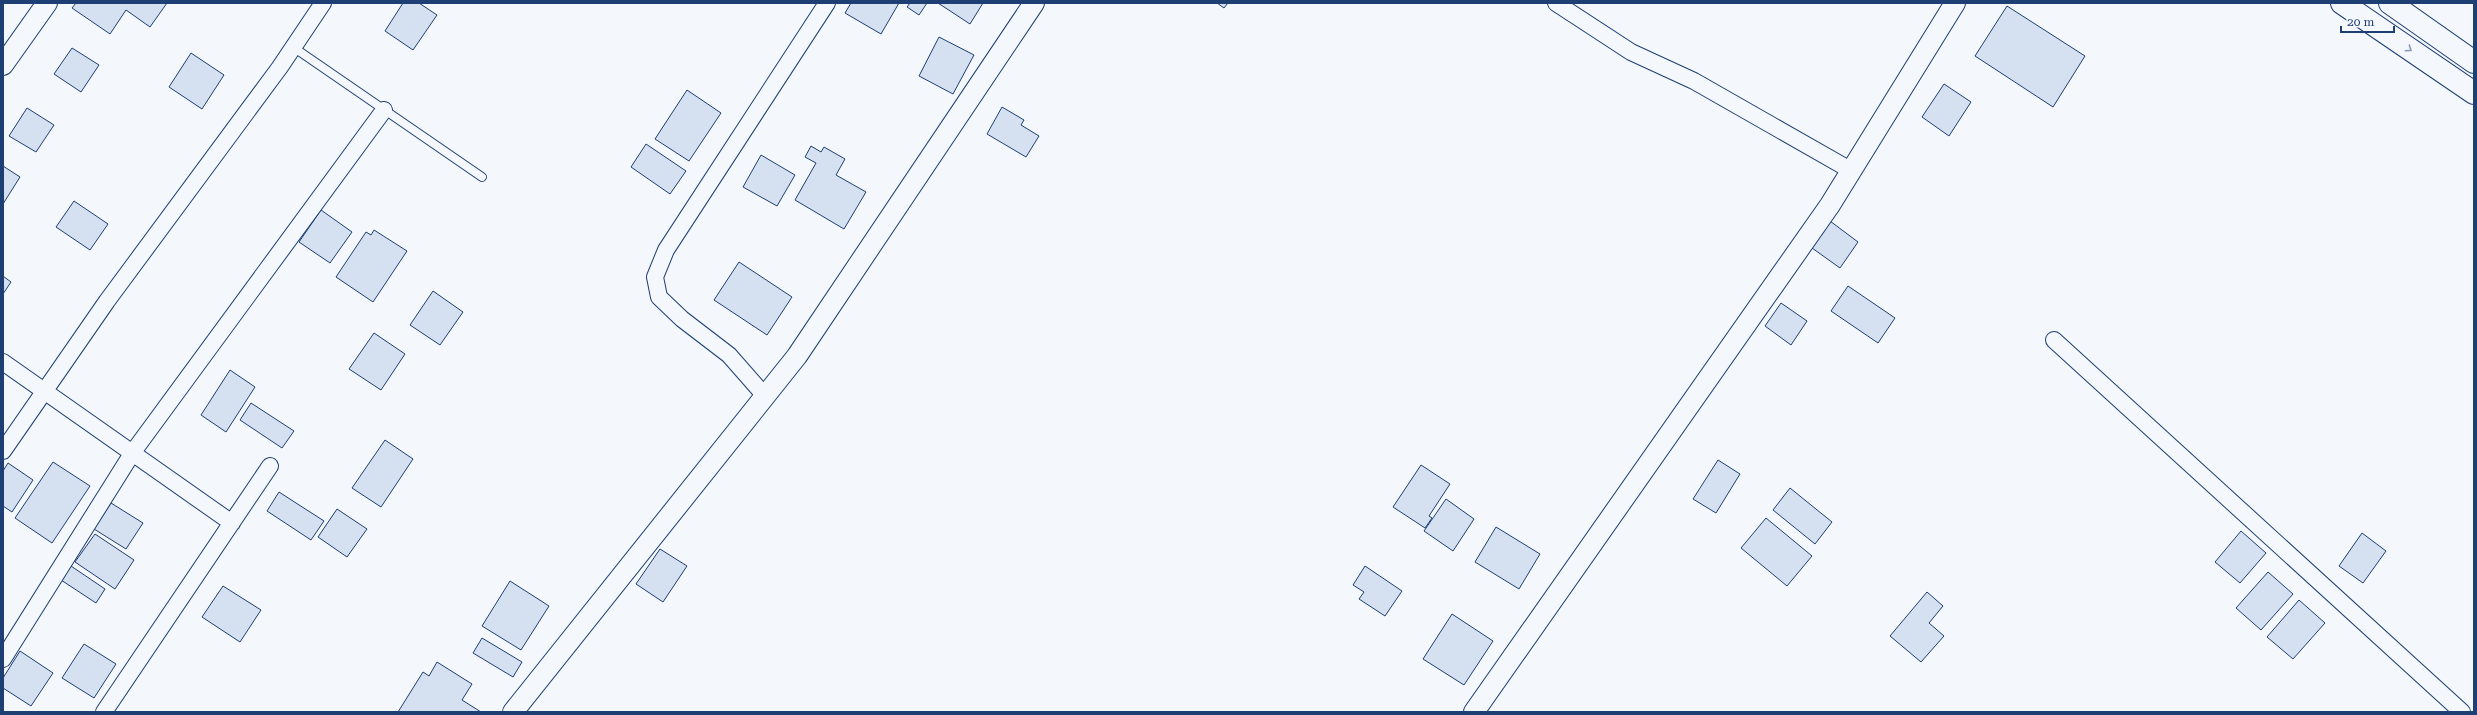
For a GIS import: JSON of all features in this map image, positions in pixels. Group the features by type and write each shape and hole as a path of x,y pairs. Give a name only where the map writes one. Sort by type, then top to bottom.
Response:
{"highway":[{"path":"2342,3 2474,93"},
{"path":"2390,3 2474,62"}],"street":[{"path":"3,66 47,3"},
{"path":"3,451 107,300 293,47 323,3"},
{"path":"765,396 728,355 682,319 659,297 655,277 666,250 827,3"},
{"path":"513,712 797,356 1034,3"},
{"path":"1556,3 1631,52 1694,81 1852,171"},
{"path":"1474,712 1830,206 1951,4"},
{"path":"3,659 133,452 384,110"},
{"path":"2054,340 2462,712"},
{"path":"3,362 232,523"},
{"path":"104,712 270,466"}],"lane":[{"path":"293,47 482,177"}],"building":[{"path":"76,3 167,3 150,27 126,10 110,34 72,8"},
{"path":"403,3 419,3 437,15 413,50 385,31"},
{"path":"851,3 899,3 881,34 845,13"},
{"path":"910,3 927,3 919,15 907,7"},
{"path":"938,3 983,3 970,24"},
{"path":"1217,3 1228,3 1224,8"},
{"path":"2007,6 2085,56 2053,107 1975,56"},
{"path":"939,37 974,55 953,94 919,76"},
{"path":"72,48 99,65 81,92 54,74"},
{"path":"191,53 224,75 202,109 169,87"},
{"path":"1944,84 1971,102 1949,136 1922,117"},
{"path":"687,90 721,113 689,161 655,139"},
{"path":"1002,107 1024,120 1021,125 1039,136 1026,157 987,134"},
{"path":"27,108 54,125 36,152 9,136"},
{"path":"646,144 686,171 670,194 631,167"},
{"path":"811,146 821,152 824,147 845,159 836,175 866,192 844,229 795,200 816,163 805,157"},
{"path":"761,155 795,175 777,206 743,187"},
{"path":"3,166 20,177 3,204"},
{"path":"74,201 108,224 90,250 56,227"},
{"path":"321,210 352,232 330,263 299,242"},
{"path":"1830,221 1858,242 1840,268 1812,248"},
{"path":"374,230 407,251 373,302 336,277 366,232 371,235"},
{"path":"739,262 792,297 767,335 714,300"},
{"path":"3,276 11,282 3,294"},
{"path":"1848,286 1895,318 1878,343 1831,311"},
{"path":"433,291 463,312 440,345 410,325"},
{"path":"1781,303 1807,321 1791,345 1765,326"},
{"path":"374,333 405,354 381,390 349,369"},
{"path":"230,370 255,387 226,432 201,415"},
{"path":"251,403 294,431 282,448 240,420"},
{"path":"385,440 413,459 381,507 352,488"},
{"path":"1718,460 1740,474 1716,513 1693,499"},
{"path":"53,462 90,486 52,543 15,518"},
{"path":"8,463 33,480 12,512 3,506 3,471"},
{"path":"1421,465 1450,484 1429,516 1432,518 1425,528 1393,507"},
{"path":"1790,488 1832,522 1815,544 1773,510"},
{"path":"279,492 324,521 311,540 267,511"},
{"path":"1446,499 1474,519 1453,551 1424,531"},
{"path":"111,503 143,523 126,549 94,529"},
{"path":"337,509 367,529 347,557 318,537"},
{"path":"1766,518 1812,556 1787,586 1741,548"},
{"path":"1496,527 1540,554 1519,589 1475,562"},
{"path":"2241,531 2266,553 2240,583 2215,562"},
{"path":"2362,533 2386,551 2363,583 2339,566"},
{"path":"95,534 134,560 115,589 75,562"},
{"path":"660,549 687,566 663,602 636,584"},
{"path":"68,564 105,589 96,603 58,578"},
{"path":"1365,566 1402,591 1385,616 1359,599 1364,592 1353,585"},
{"path":"2268,572 2293,594 2261,630 2236,608"},
{"path":"510,581 549,606 521,650 482,626"},
{"path":"223,586 261,610 240,642 202,617"},
{"path":"1927,592 1943,606 1929,623 1944,636 1921,662 1890,636"},
{"path":"2299,600 2325,623 2293,659 2267,637"},
{"path":"1452,614 1493,641 1464,685 1423,659"},
{"path":"482,638 522,662 513,677 473,653"},
{"path":"84,644 116,664 94,698 62,678"},
{"path":"20,651 53,673 31,706 3,688 3,678"},
{"path":"437,662 472,684 462,700 481,712 398,712 423,672 429,676"}]}
